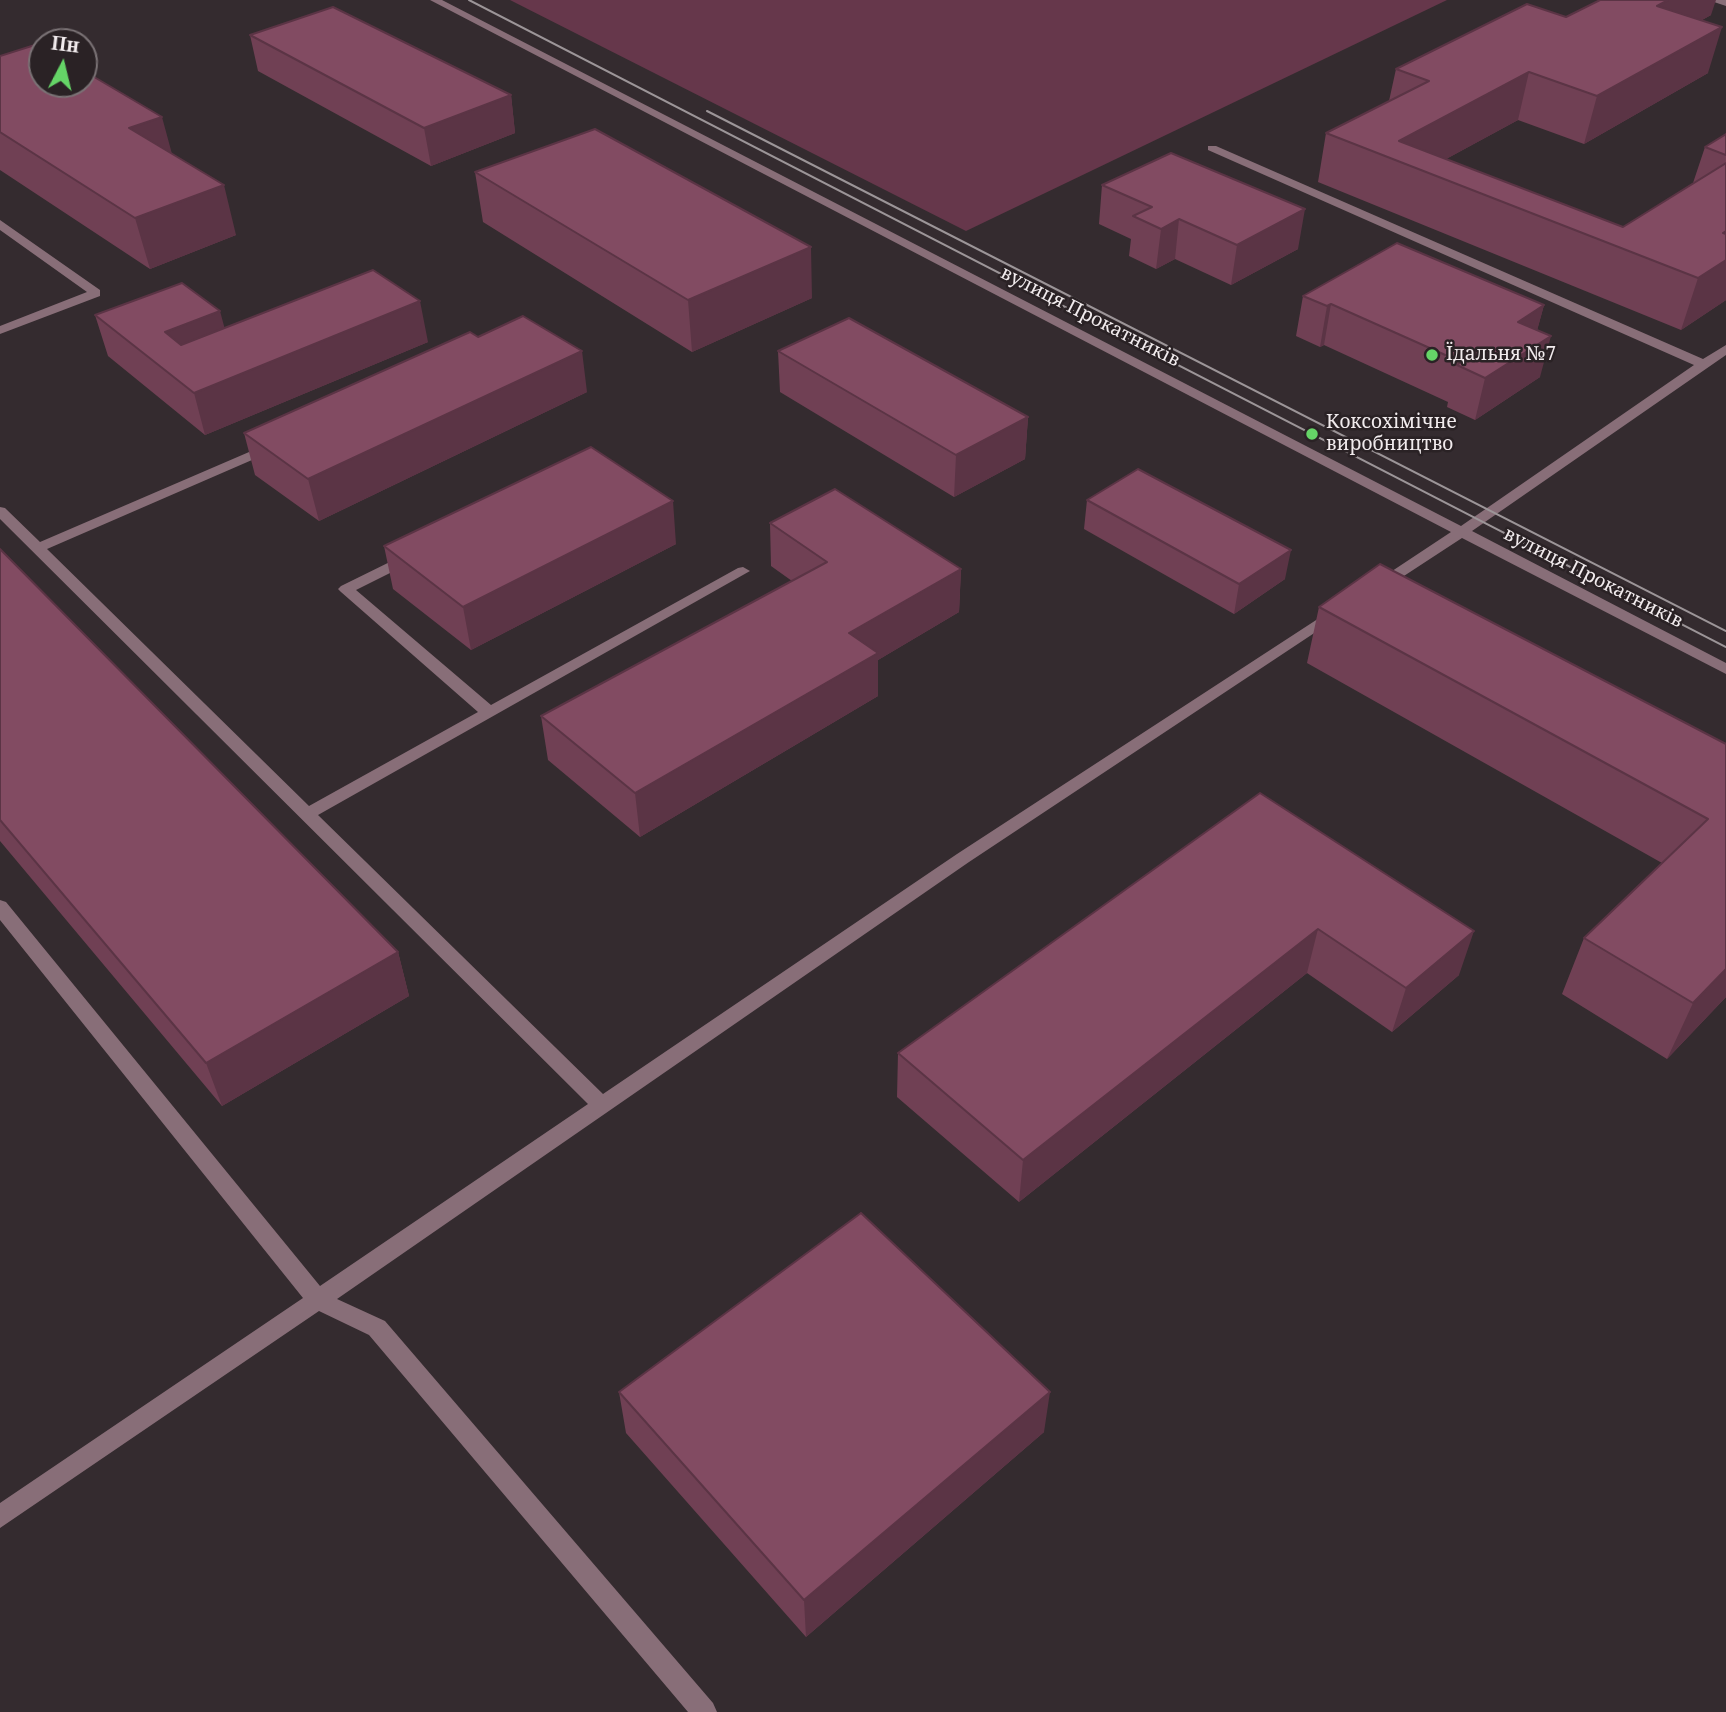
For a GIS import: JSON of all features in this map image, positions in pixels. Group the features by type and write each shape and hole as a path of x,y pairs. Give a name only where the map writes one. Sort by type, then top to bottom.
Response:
{"street":[{"name":"вулиця Прокатників","path":"435,0 1726,669"},
{"path":"1717,0 1726,3"},
{"path":"1212,148 1703,364"},
{"path":"0,224 96,293 0,330"},
{"path":"0,1517 963,858 1462,532 1726,349"},
{"path":"37,548 270,447"},
{"path":"0,511 601,1105"},
{"path":"419,553 346,589 489,712"},
{"path":"307,814 743,570"},
{"path":"0,907 318,1300 377,1328 704,1712"}],"shaded area":[{"path":"510,0 1447,0 966,231"}],"building":[{"path":"1600,0 1668,0 1657,6 1722,27 1597,96 1529,72 1399,141 1623,227 1726,163 1726,231 1723,233 1726,234 1726,260 1698,278 1326,133 1429,81 1396,69 1527,4 1566,17"},
{"path":"333,7 511,95 424,128 250,35"},
{"path":"28,47 28,98 98,98 98,79 162,117 129,128 224,185 135,218 0,132 0,56"},
{"path":"595,129 811,247 688,300 475,172"},
{"path":"1726,134 1726,155 1705,147"},
{"path":"1171,153 1305,209 1237,245 1179,219 1161,229 1133,216 1152,207 1102,185"},
{"path":"1397,243 1544,305 1518,322 1551,336 1485,378 1457,365 1461,362 1331,304 1327,306 1303,296"},
{"path":"373,270 420,301 194,393 95,315 182,283 220,311 165,332 181,345"},
{"path":"523,316 582,351 308,479 244,433 470,332 478,337"},
{"path":"849,318 1028,417 956,455 778,351"},
{"path":"591,447 673,501 463,607 384,546"},
{"path":"1138,469 1291,550 1239,584 1087,500"},
{"path":"835,489 961,569 849,633 878,653 635,793 541,716 827,562 770,523"},
{"path":"0,549 398,952 206,1063 0,820"},
{"path":"1380,564 1726,744 1726,969 1693,1003 1584,938 1708,819 1319,607"},
{"path":"1260,793 1474,931 1406,988 1318,929 1023,1160 898,1053"},
{"path":"861,1213 1050,1392 804,1600 619,1392"}],"tram line":[{"path":"469,0 1726,647"},
{"path":"707,111 1726,631"}],"place":[{"name":"Їдальня №7","path":"1432,355"},
{"name":"Коксохімічне виробництво","path":"1312,434"}]}
